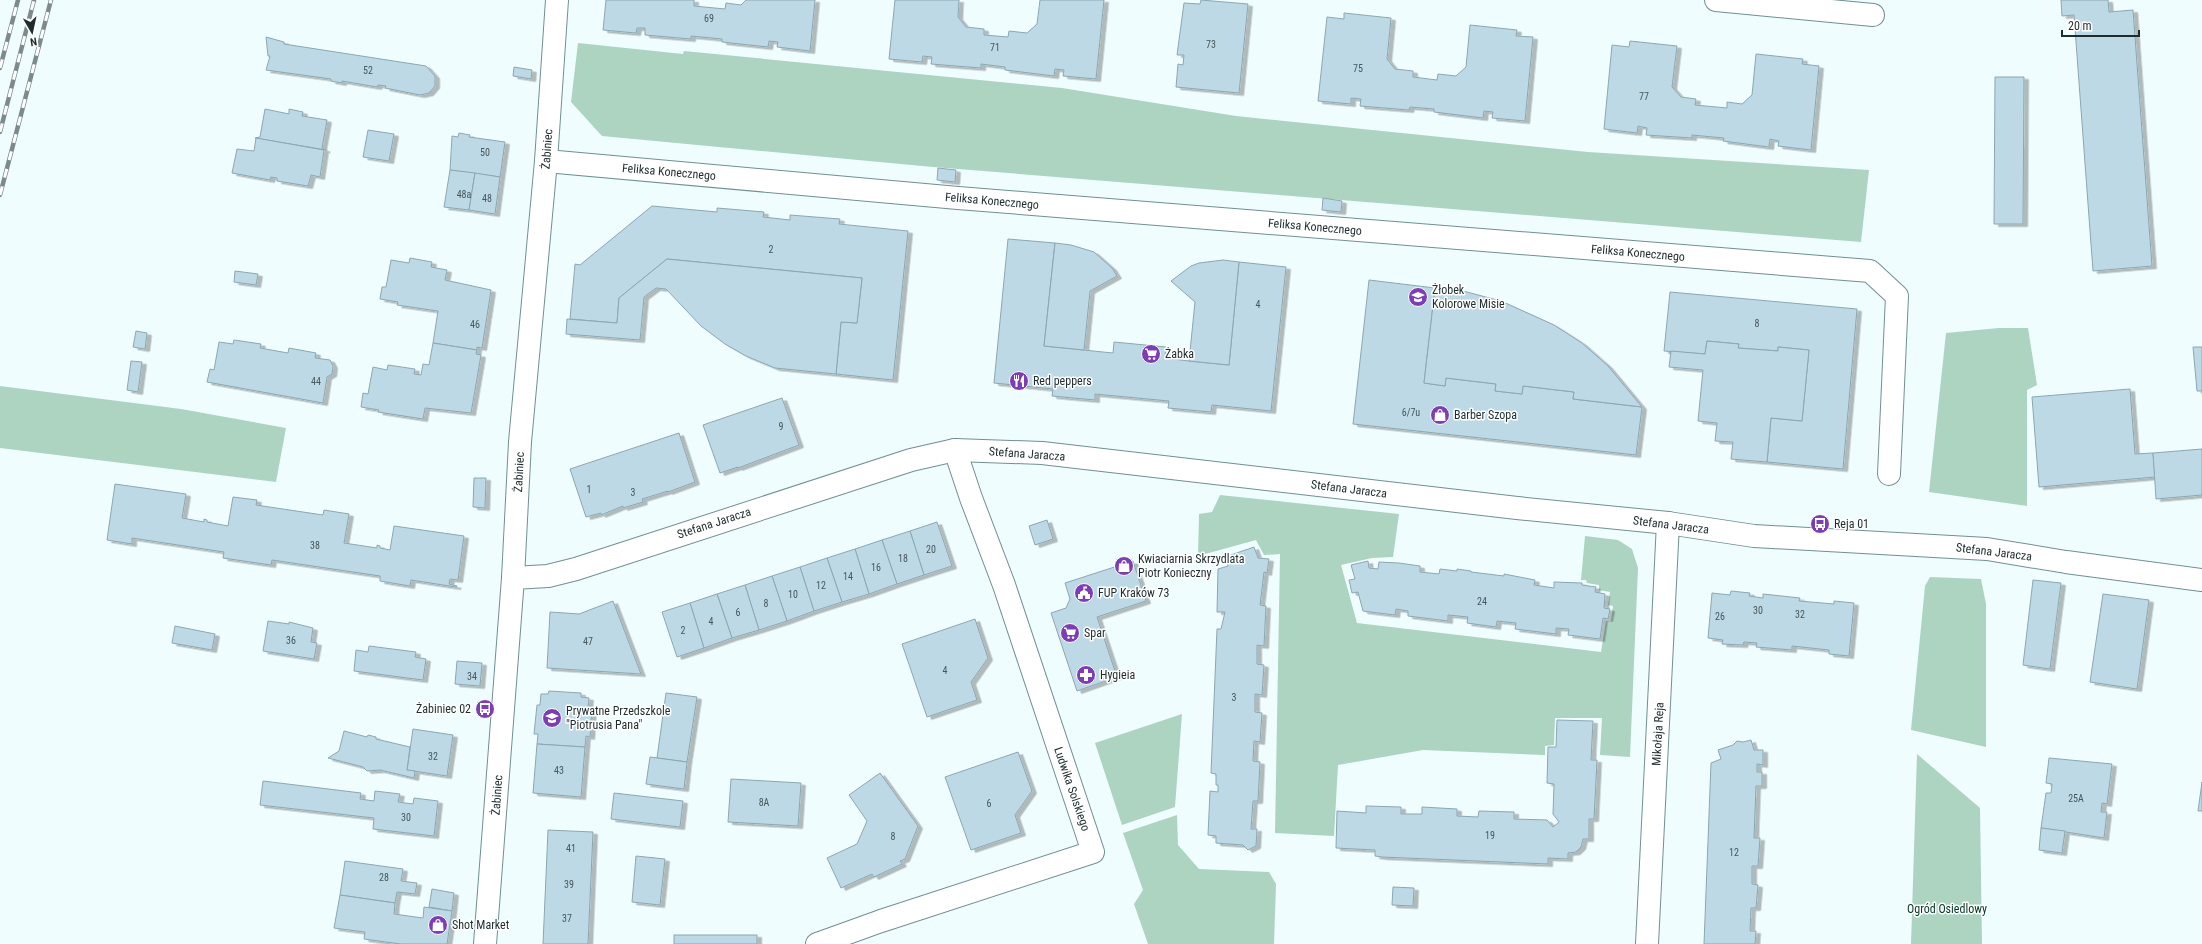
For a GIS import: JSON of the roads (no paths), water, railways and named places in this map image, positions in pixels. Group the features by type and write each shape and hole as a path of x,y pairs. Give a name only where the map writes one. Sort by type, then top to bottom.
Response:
{"street":[{"name":"Żabiniec","path":"486,944 513,578 520,442 546,161 557,0"},
{"path":"1716,0 1873,15"},
{"name":"Feliksa Konecznego","path":"546,161 958,198 1870,271 1897,296 1889,474"},
{"name":"Stefana Jaracza","path":"513,578 548,576 576,569 911,460 955,450 1042,453 1517,508 1668,523 1754,536 1987,549 2066,562 2202,580"},
{"name":"Ludwika Solskiego","path":"816,944 881,921 1094,852 1004,585 970,498 955,450"},
{"name":"Mikołaja Reja","path":"1646,944 1668,523"}],"railway":[{"path":"0,68 18,0"},
{"path":"0,132 34,0"},
{"path":"0,195 51,0"}],"place":[{"name":"Żłobek Kolorowe Misie","path":"1418,297"},
{"name":"Żabka","path":"1151,354"},
{"name":"Red peppers","path":"1019,381"},
{"name":"Barber Szopa","path":"1440,415"},
{"name":"Reja 01","path":"1820,524"},
{"name":"Kwiaciarnia Skrzydlata Piotr Konieczny","path":"1124,566"},
{"name":"FUP Kraków 73","path":"1084,593"},
{"name":"Spar","path":"1070,633"},
{"name":"Hygieia","path":"1086,675"},
{"name":"Żabiniec 02","path":"485,709"},
{"name":"Prywatne Przedszkole \"Piotrusia Pana\"","path":"552,718"},
{"name":"Shot Market","path":"438,925"}],"park label":[{"name":"Ogród Osiedlowy","path":"1947,909"}]}
